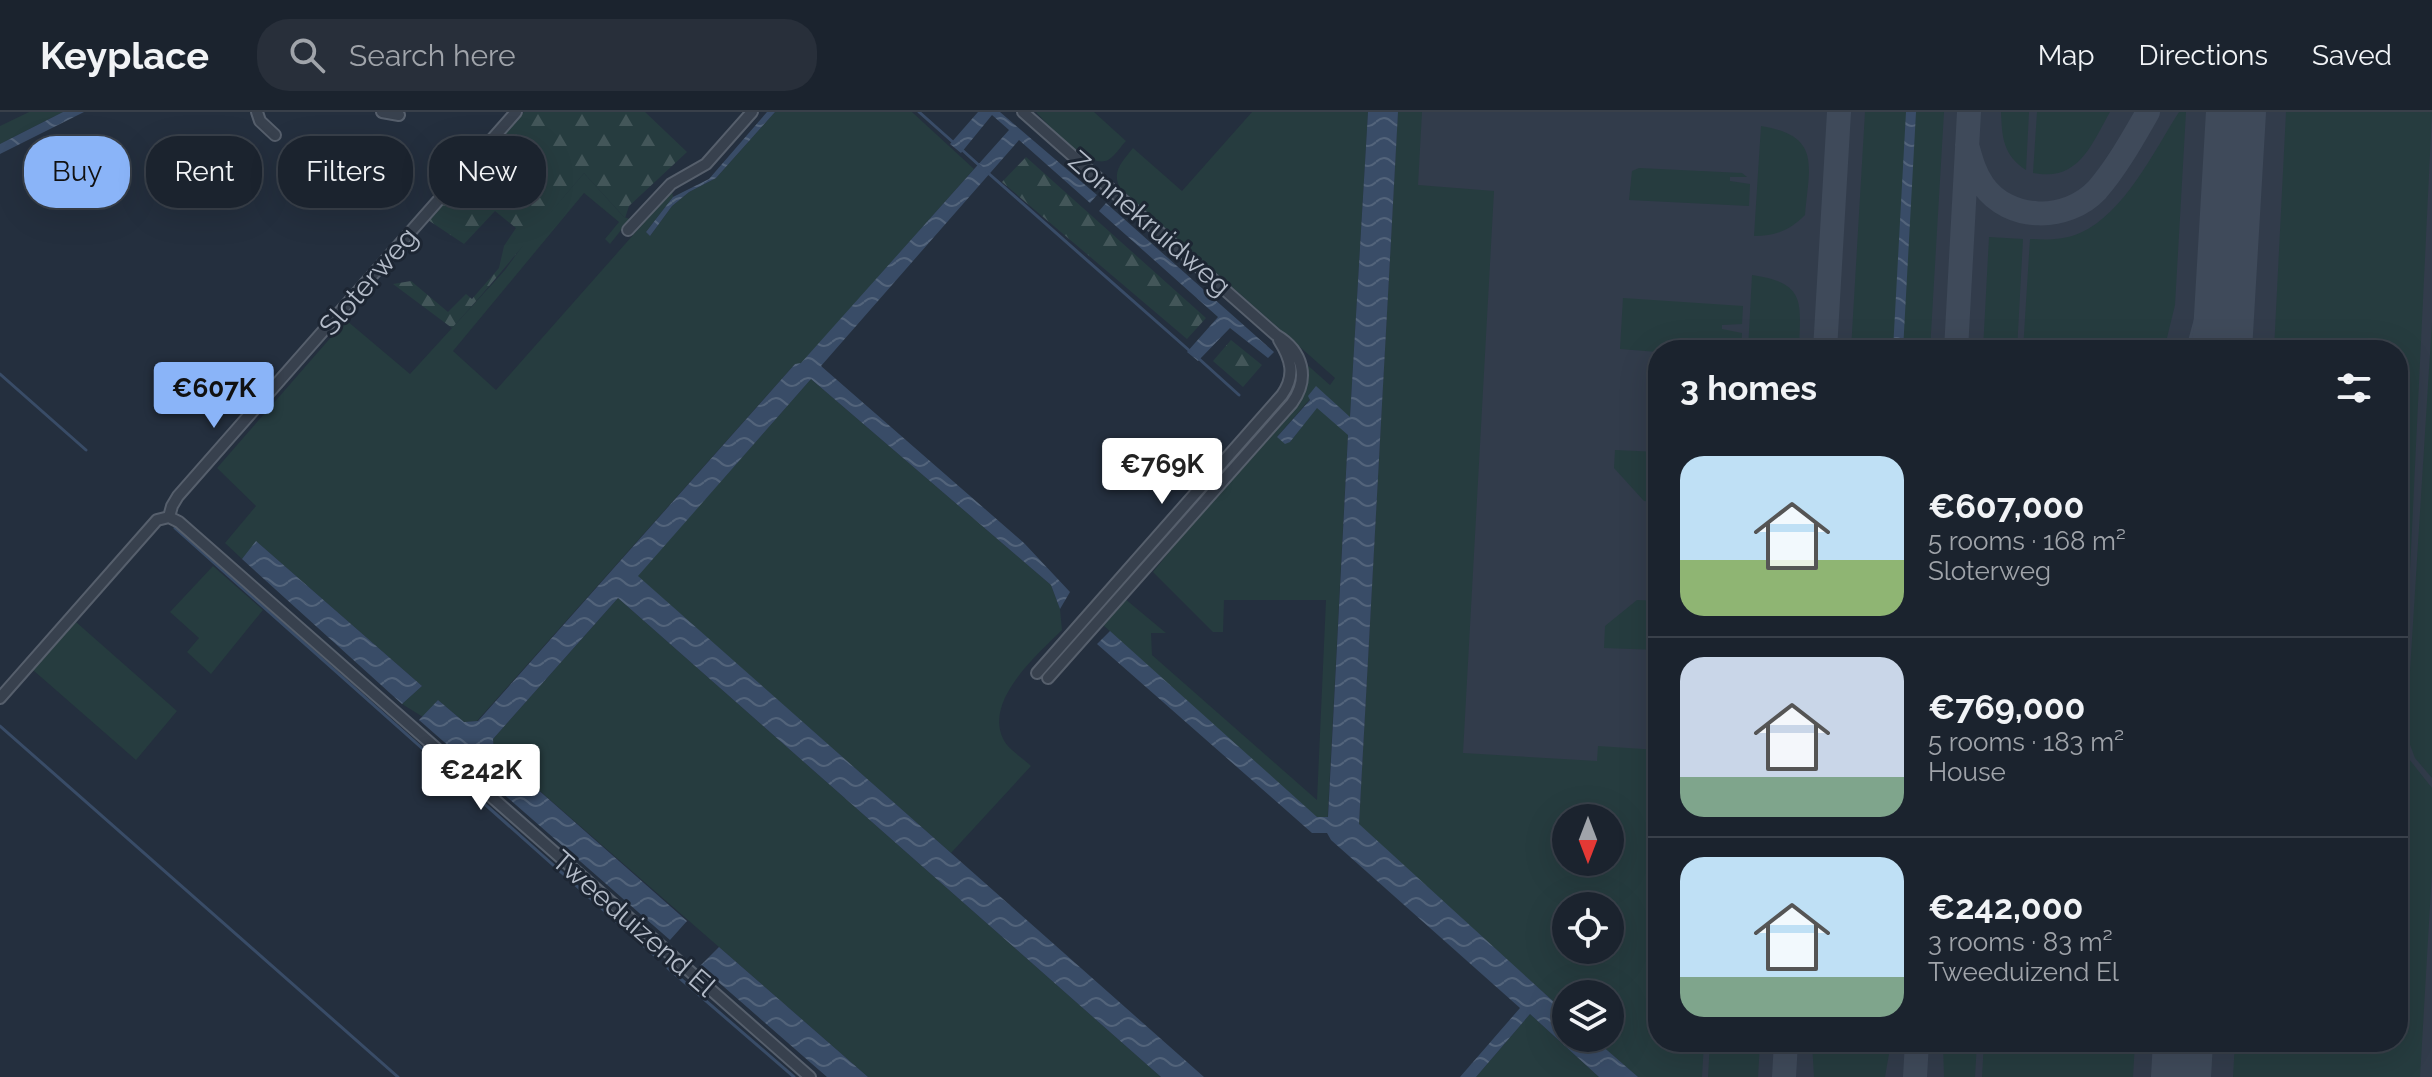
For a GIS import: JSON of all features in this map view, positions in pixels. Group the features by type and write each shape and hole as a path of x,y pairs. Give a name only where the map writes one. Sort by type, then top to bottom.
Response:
{"street":[{"path":"257,112 260,121 275,135"},
{"path":"382,112 399,115"},
{"name":"Sloterweg","path":"0,698 157,520 169,517 178,496 516,112"},
{"path":"628,230 671,184 706,164 752,112"},
{"name":"Zonnekruidweg","path":"1023,112 1276,335 1287,341 1299,356 1302,372 1297,395 1048,678"},
{"path":"1037,673 1288,387 1290,360 1276,335"},
{"name":"Tweeduizend El","path":"169,517 179,522 810,1077"}],"shaded area":[{"path":"1398,112 2432,112 2432,1077 1638,1077 1609,1052 1624,1052 1624,980 1552,980 1552,1000 1359,825"}],"green space":[{"path":"29,112 63,112 0,144 0,126"},
{"path":"524,112 645,112 687,152 629,206 625,218 584,173 452,328 393,284 411,281 448,312 466,294 472,299 499,268 504,246 516,228 495,211 464,244 428,220 439,208 546,208 546,136 503,136"},
{"path":"775,112 912,112 974,169 801,364 795,364 477,721 464,722 438,700 423,717 402,704 422,686 257,542 242,559 225,543 256,506 217,468 346,320 410,374 505,270 584,173 624,217 630,219 610,244 605,239 619,222 584,193 453,351 496,390 672,191 673,197 646,232 650,236 672,206 689,192 716,178"},
{"path":"1036,112 1094,112 1126,141 1108,160 1090,159 1069,145"},
{"path":"1252,112 1368,112 1350,418 1310,399 1277,437 1290,442 1317,407 1348,434 1327,830 1102,624 1124,598 1166,633 1151,633 1152,655 1317,800 1326,600 1224,600 1223,632 1213,632 1153,572 1214,496 1299,400 1304,362 1330,385 1335,378 1120,188 1118,182 1119,166 1133,148 1182,191"},
{"path":"1398,112 1422,112 1418,185 1494,191 1463,753 1597,761 1598,746 1648,749 1648,1052 1703,1052 1702,1077 1638,1077 1609,1052 1624,1052 1624,980 1552,980 1552,1000 1359,825"},
{"path":"1865,112 1944,112 1931,340 1852,340"},
{"path":"2001,112 2029,112 2026,170 2008,152"},
{"path":"2037,112 2110,112 2082,158 2062,172 2049,174 2033,173"},
{"path":"2179,112 2186,112 2175,305 2166,340 2024,340 2030,239 2074,235 2096,224 2124,197"},
{"path":"2286,112 2432,112 2408,612 2408,340 2275,340"},
{"path":"1761,126 1794,137 1803,146 1809,168 1805,215 1782,231 1754,236"},
{"path":"1026,157 1206,318 1187,339 1002,182"},
{"path":"1639,168 1742,173 1747,177 1730,177 1730,181 1750,184 1749,206 1629,200 1632,171"},
{"path":"1989,237 2023,239 2018,340 1984,340"},
{"path":"1752,275 1770,279 1792,290 1799,308 1799,340 1749,340"},
{"path":"1623,298 1743,306 1742,324 1722,325 1722,329 1742,333 1742,340 1648,340 1648,351 1620,349"},
{"path":"2432,322 2432,778 2415,758 2408,739"},
{"path":"1231,340 1262,365 1243,387 1213,361"},
{"path":"811,379 1051,585 1060,609 1062,630 1014,682 1000,714 1000,730 1007,745 1031,766 951,853 637,576"},
{"path":"1615,450 1648,452 1648,501 1644,501 1614,468"},
{"path":"213,566 263,610 211,674 187,652 199,638 170,612"},
{"path":"618,598 1161,1077 868,1077 494,751 493,739"},
{"path":"1637,600 1648,601 1648,650 1604,648 1605,626"},
{"path":"76,622 177,711 136,760 33,670"},
{"path":"2408,758 2432,788 2432,871 2420,1077 2233,1077 2234,1052 2408,1052"},
{"path":"1530,1014 1552,1034 1552,1052 1572,1052 1599,1077 1476,1077"},
{"path":"1709,1052 1759,1052 1758,1077 1708,1077"},
{"path":"1813,1052 1889,1052 1885,1077 1814,1077"},
{"path":"1943,1052 1976,1052 1975,1077 1944,1077"},
{"path":"1983,1052 2134,1052 2133,1077 1982,1077"}],"water":[{"path":"63,112 84,112 36,136 24,136 24,142 0,154 0,144"},
{"path":"767,112 775,112 716,178 689,192 672,206 650,236 646,232 673,197 709,179"},
{"path":"978,112 1000,112 1097,195 1090,203 1019,140 821,366 1024,543 1070,592 1060,609 1051,585 811,379 638,576 1204,1077 1161,1077 618,598 493,739 494,751 687,921 670,940 419,720 438,700 464,722 478,721 795,364 801,363 1009,130 992,115 961,153 950,144"},
{"path":"1368,112 1398,112 1359,824 1552,1000 1552,1034 1530,1014 1476,1077 1460,1077 1520,1008 1331,840 1327,833 1312,833 1097,644 1110,631 1317,817 1328,817 1348,435 1317,408 1290,442 1285,444 1277,437 1310,400 1308,396 1316,386 1350,417"},
{"path":"1906,112 1916,112 1904,340 1894,340"},
{"path":"1106,203 1274,352 1268,358 1230,328 1198,361 1187,352 1218,317 1099,211"},
{"path":"256,541 422,686 402,704 242,559"},
{"path":"719,947 868,1077 827,1077 700,966"},
{"path":"1572,1052 1609,1052 1638,1077 1599,1077"}],"waterway":[{"path":"919,112 954,143"},
{"path":"960,148 981,167"},
{"path":"987,172 1191,352"},
{"path":"1197,357 1239,395"},
{"path":"0,374 86,450"},
{"path":"175,528 654,955"},
{"path":"0,726 398,1077"},
{"path":"668,968 794,1077"}],"taxiway":[{"path":"1826,340 1839,112"},
{"path":"1957,340 1969,112"},
{"path":"1967,145 1977,175 1994,197 2023,211 2055,212 2070,208 2097,190 2148,112"},
{"path":"2201,340 2218,276 2232,181"},
{"path":"1784,1077 1785,1052"},
{"path":"1915,1077 1916,1052"}],"runway":[{"path":"2223,340 2236,112"},
{"path":"2181,1077 2182,1052"}]}
